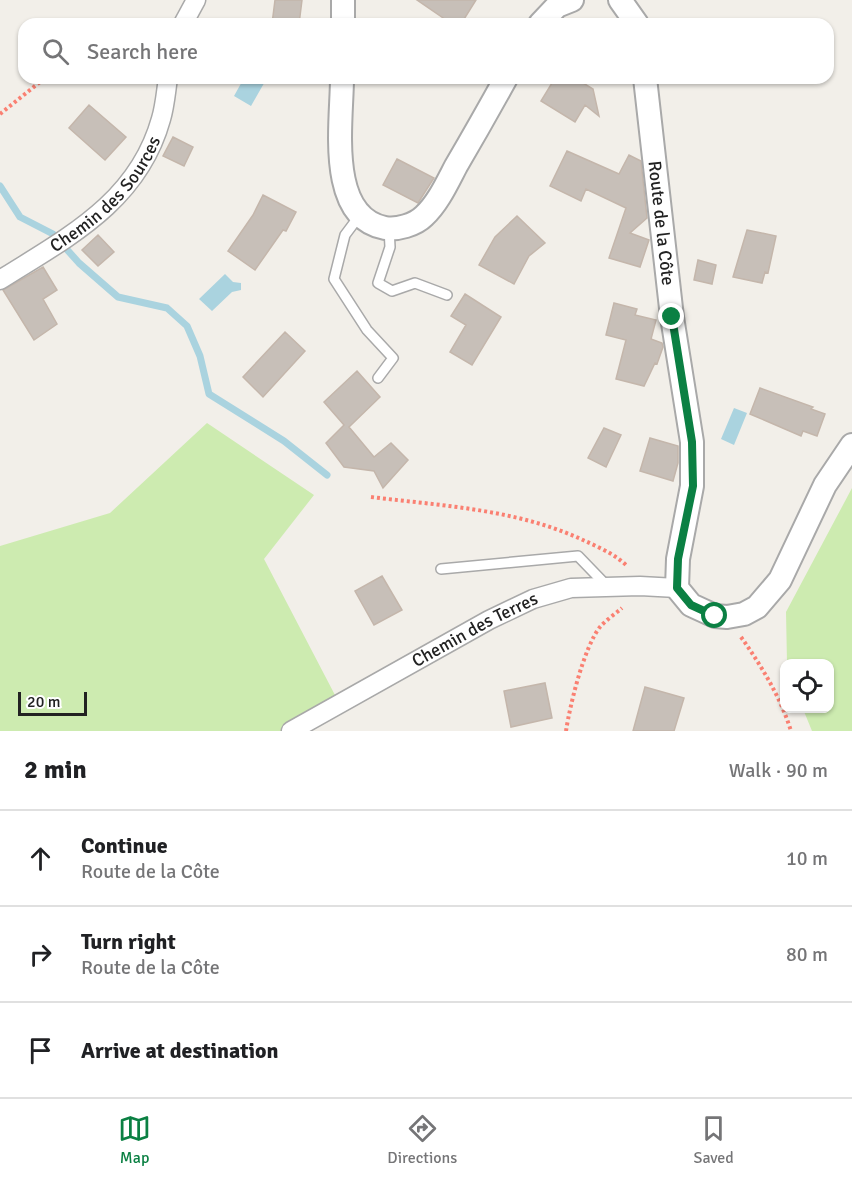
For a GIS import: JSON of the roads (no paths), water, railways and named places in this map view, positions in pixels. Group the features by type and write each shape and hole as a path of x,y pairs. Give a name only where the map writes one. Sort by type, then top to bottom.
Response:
{"street":[{"path":"186,18 196,0"},
{"path":"343,0 343,18"},
{"path":"546,18 557,6 572,0"},
{"path":"620,0 633,18"},
{"name":"Chemin des Sources","path":"0,280 69,236 116,200 144,161 161,119 167,84"},
{"path":"342,84 342,172 346,193 360,215 375,226 389,228 403,227 423,218 438,198 503,84"},
{"name":"Route de la Côte","path":"646,84 672,317 692,442 693,486 678,559 677,588"},
{"path":"677,588 691,605 715,616 727,617 744,614 757,607 780,580 825,485 852,444"},
{"name":"Chemin des Terres","path":"291,731 489,620 533,599 571,588 640,586 677,588"}],"lane":[{"path":"360,215 345,235 334,279 367,330 393,358 378,378"},
{"path":"389,228 390,247 378,283 392,291 415,283 447,296"},
{"path":"441,569 578,556 607,587"}],"water":[{"path":"241,84 264,84 251,106 234,96"},
{"path":"225,274 233,282 241,283 241,290 232,292 212,311 199,299"},
{"path":"734,408 747,413 734,445 721,439"}],"waterway":[{"path":"0,186 20,217 53,234 79,263 118,297 167,308 187,326 200,356 209,394 284,441 327,475"}]}
